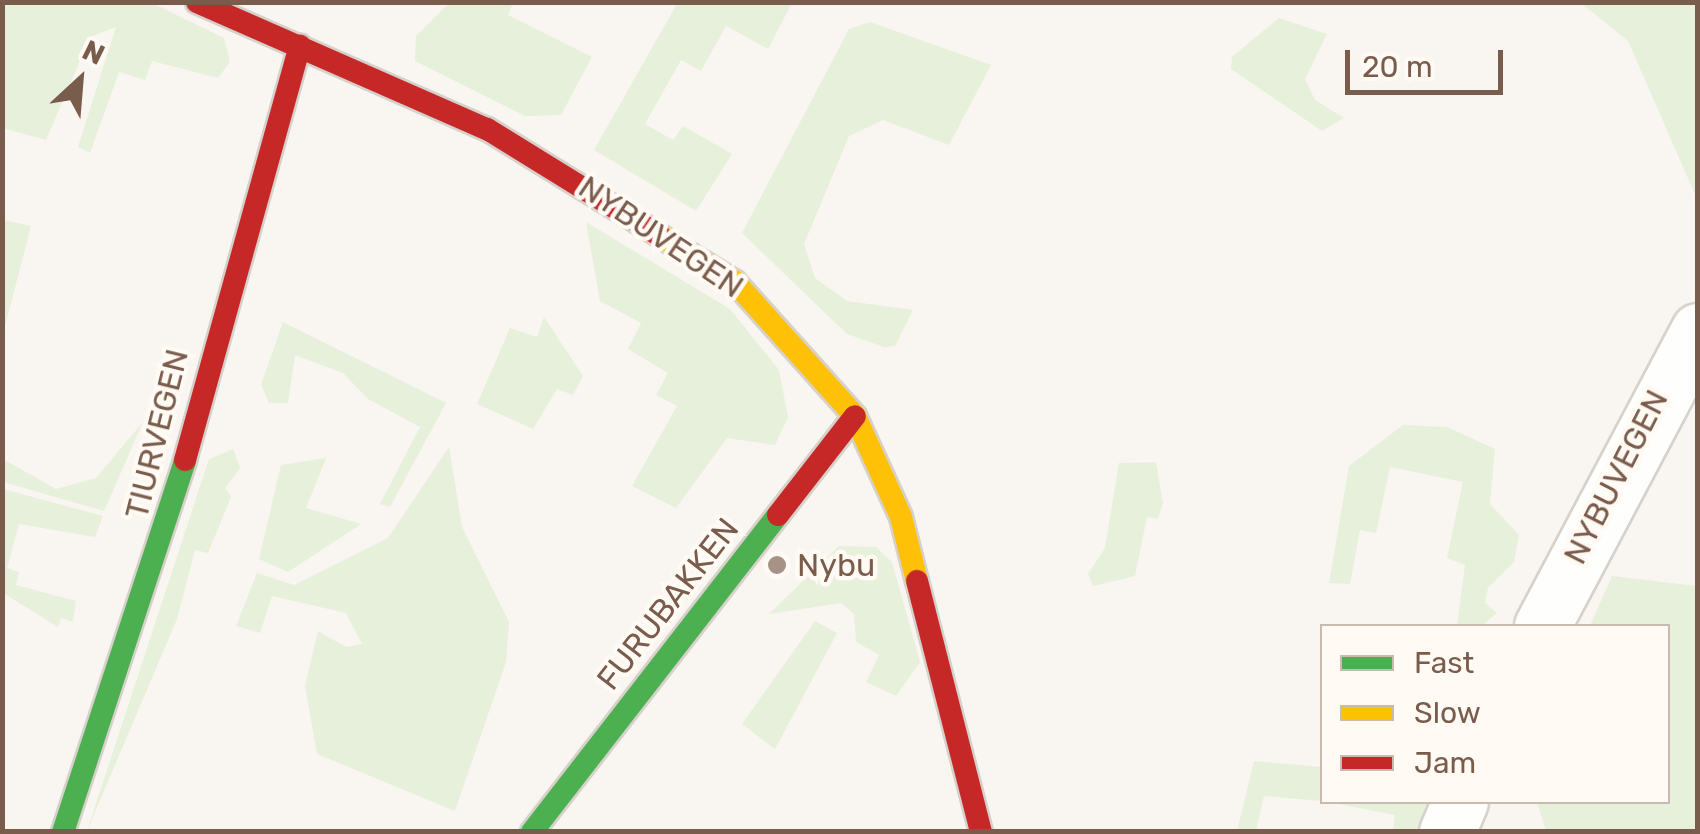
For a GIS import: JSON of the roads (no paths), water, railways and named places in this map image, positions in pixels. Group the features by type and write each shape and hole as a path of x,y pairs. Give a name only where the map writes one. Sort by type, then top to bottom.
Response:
{"street":[{"name":"NYBUVEGEN","path":"197,2 487,129 654,225 735,282 855,416 906,532 981,832"},
{"name":"TIURVEGEN","path":"62,832 168,530 219,314 300,46"},
{"name":"NYBUVEGEN","path":"1543,624 1698,331"},
{"name":"FURUBAKKEN","path":"532,832 855,416"},
{"path":"1447,832 1459,804"}],"place":[{"name":"Nybu","path":"777,565"}]}
